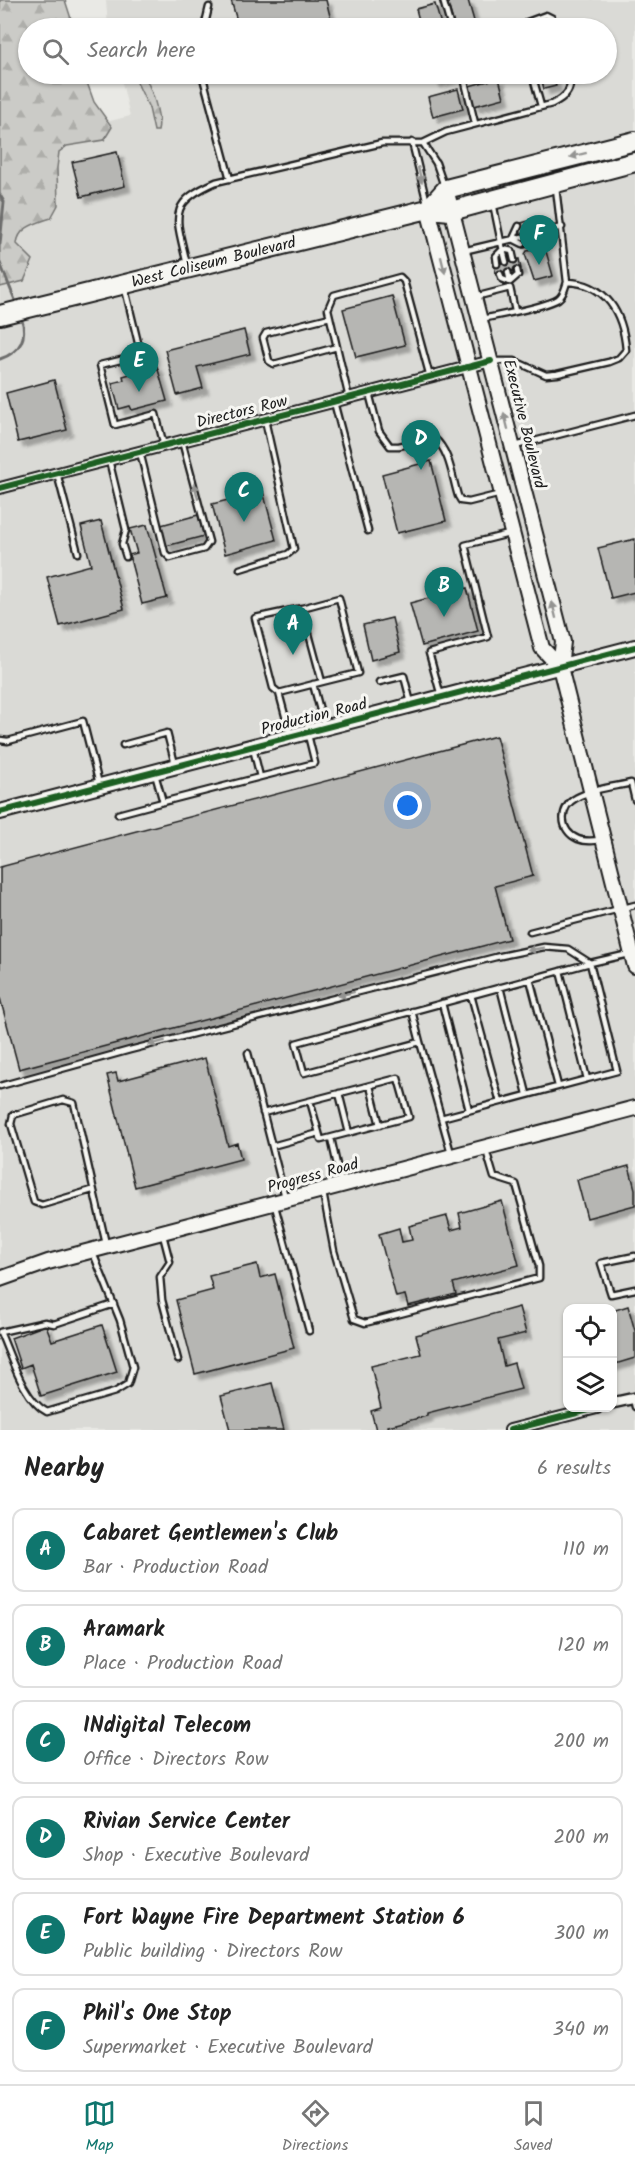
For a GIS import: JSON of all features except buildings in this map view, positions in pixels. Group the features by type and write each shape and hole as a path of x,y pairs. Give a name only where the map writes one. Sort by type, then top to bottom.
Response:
{"highway":[{"path":"428,208 446,189 635,141"},
{"name":"West Coliseum Boulevard","path":"1,314 428,208 451,211 635,162"}],"main road":[{"name":"Executive Boulevard","path":"446,189 563,642 560,667 633,953"},
{"name":"Executive Boulevard","path":"428,208 542,648 560,667"},
{"name":"Production Road","path":"0,812 635,647"},
{"name":"Progress Road","path":"0,1279 48,1262 635,1108"}],"street":[{"name":"Directors Row","path":"0,488 491,361"},
{"path":"617,1403 634,1401"},
{"path":"510,1430 549,1425 584,1412"}],"lane":[{"path":"443,0 448,18"},
{"path":"206,18 209,7"},
{"path":"538,18 546,15 552,18"},
{"path":"205,84 230,179"},
{"path":"466,84 476,123"},
{"path":"535,84 541,106"},
{"path":"188,268 179,228 178,212 184,200 197,190 230,179 382,143 423,143 446,132 565,98 570,90 570,84"},
{"path":"412,142 428,208"},
{"path":"423,143 436,163 446,189"},
{"path":"480,320 558,299 564,292 567,282 556,182"},
{"path":"493,200 506,262"},
{"path":"536,223 549,230"},
{"path":"513,239 519,226"},
{"path":"538,233 561,227"},
{"path":"540,240 549,230"},
{"path":"462,251 522,237"},
{"path":"513,239 523,244"},
{"path":"503,249 512,251 514,260"},
{"path":"497,264 496,256 503,249"},
{"path":"474,297 510,285 518,275 517,270"},
{"path":"508,272 515,311"},
{"path":"500,274 502,279 510,285"},
{"path":"349,398 328,309 334,295 400,278 404,281 430,377"},
{"path":"491,361 515,361 546,375 557,375 619,358 626,350 625,339 618,316 609,300 595,288 576,282 567,282"},
{"path":"124,284 141,355 100,365 115,425 156,414 164,446"},
{"path":"330,317 266,333 263,338 269,361 274,364 337,347"},
{"path":"369,393 379,431 390,446 434,438 441,443 461,501 469,502 502,494"},
{"path":"334,402 368,531"},
{"path":"513,446 635,415"},
{"path":"240,569 288,555 294,549 265,420"},
{"path":"140,452 165,553 170,558 204,549 209,542 182,441"},
{"path":"109,460 126,530 122,544 126,557"},
{"path":"57,473 78,553"},
{"path":"441,698 429,653 488,637 465,545 512,534"},
{"path":"279,693 358,673 339,598 255,618 273,688 279,693 291,737"},
{"path":"302,608 322,682"},
{"path":"379,682 404,676 411,706"},
{"path":"313,684 324,728"},
{"path":"0,740 8,741 82,721 100,786"},
{"path":"118,814 315,763 307,732"},
{"path":"123,745 167,733 176,766"},
{"path":"253,747 260,777"},
{"path":"155,772 163,802"},
{"path":"604,840 587,841 568,833 564,824 565,807 575,798 631,783 635,800"},
{"path":"530,932 635,905"},
{"path":"0,1086 496,957 544,947 568,949 590,963 617,1071 441,1118"},
{"path":"420,1042 304,1073 296,1043 633,953"},
{"path":"560,971 587,1079"},
{"path":"530,979 558,1086"},
{"path":"500,987 527,1094"},
{"path":"471,995 500,1102"},
{"path":"442,1003 469,1110"},
{"path":"412,1011 452,1157"},
{"path":"248,1053 272,1146 280,1202 309,1330"},
{"path":"263,1113 398,1078 409,1117 321,1140 310,1101"},
{"path":"370,1086 380,1125"},
{"path":"339,1093 350,1133"},
{"path":"92,1190 42,1205 34,1202 11,1124 13,1115 63,1100 74,1103 92,1190 107,1247"},
{"path":"272,1146 319,1133"},
{"path":"331,1138 342,1185"},
{"path":"323,1190 334,1251 354,1319 365,1323 539,1278 539,1266 516,1184 494,1177 485,1148"},
{"path":"163,1232 170,1262 160,1277 162,1300 178,1360"},
{"path":"92,1251 114,1304 134,1367 128,1384 115,1392 46,1412 37,1407 29,1397 0,1332 45,1322 54,1324 114,1304"},
{"path":"635,1256 601,1263 610,1294 635,1289"}],"shaded area":[{"path":"106,0 635,0 635,1430 0,1430 0,149 130,116 122,84 617,84 617,18 107,18"}],"green space":[{"path":"0,0 65,0 71,18 18,18 18,84 88,84 94,102 112,127 104,140 67,146 59,152 58,205 51,218 29,227 18,238 17,244 33,260 24,281 0,287"},
{"path":"138,84 149,84 157,109 158,131 154,131 149,108"}],"waterway":[{"path":"0,195 4,202 0,244"},
{"path":"0,263 17,305"},
{"path":"0,359 13,352 21,343 24,331 21,317"}],"cycle path":[{"path":"0,488 491,361"},
{"path":"0,812 635,647"},
{"path":"510,1430 581,1412"}],"place":[{"name":"Phil's One Stop","path":"539,265"},
{"name":"Fort Wayne Fire Department Station 6","path":"139,392"},
{"name":"Rivian Service Center","path":"421,470"},
{"name":"INdigital Telecom","path":"244,522"},
{"name":"Aramark","path":"444,617"},
{"name":"Cabaret Gentlemen's Club","path":"293,655"}]}
